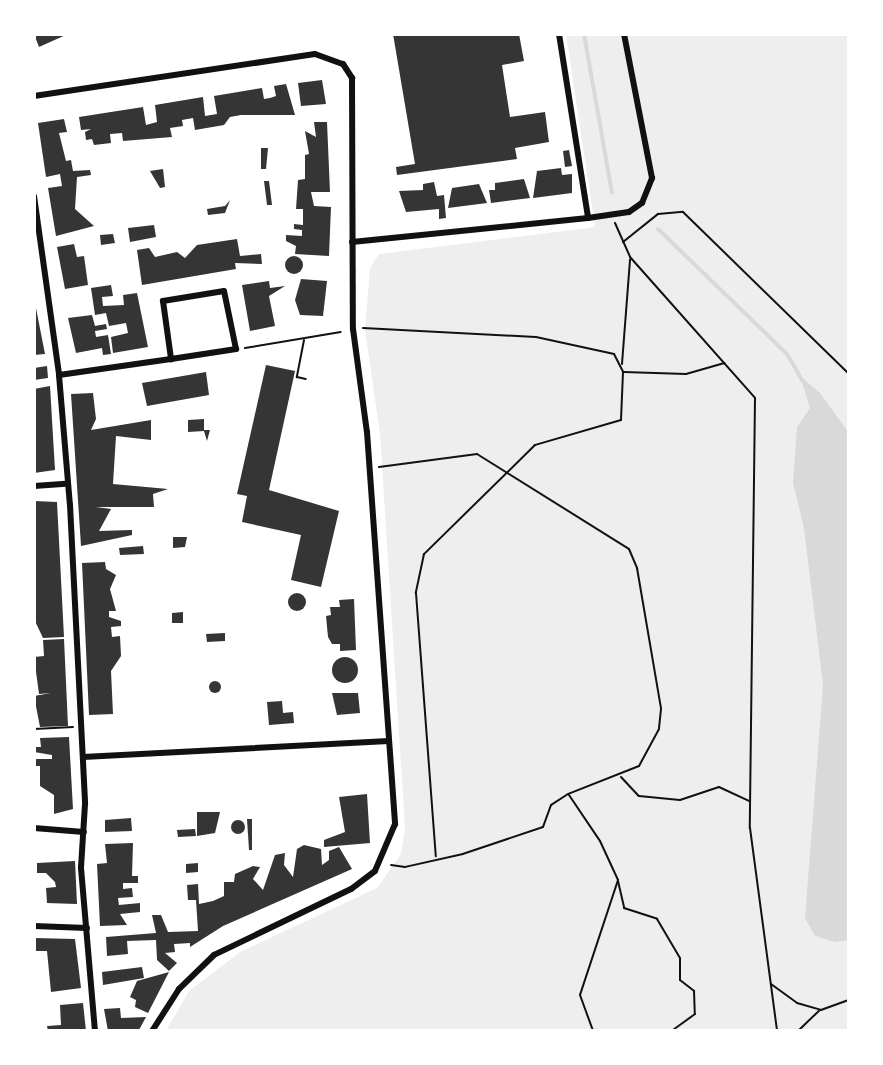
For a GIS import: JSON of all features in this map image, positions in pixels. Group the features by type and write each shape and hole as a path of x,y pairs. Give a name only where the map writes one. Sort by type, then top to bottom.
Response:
{"street":[{"path":"559,34 588,218"},
{"path":"352,242 588,218 613,214 642,203 652,178 624,34"},
{"path":"34,96 315,54 343,64 352,78 353,329 370,468 395,824 381,863 351,889 214,955 179,989 152,1031"},
{"path":"34,196 59,375 82,727 87,928 95,1031"},
{"path":"59,375 171,359 236,349 224,291 163,301 171,359"},
{"path":"34,486 66,484"},
{"path":"83,757 389,741"},
{"path":"34,828 84,832"},
{"path":"34,926 87,928"}],"path":[{"path":"622,243 658,214 683,212 849,374"},
{"path":"613,214 630,257 755,398 758,417 750,801 777,1031"},
{"path":"436,856 416,593 424,554 535,445 621,420 630,257"},
{"path":"236,349 353,329 391,326 536,337 614,354 622,367"},
{"path":"304,339 297,377 306,379"},
{"path":"623,372 686,374 726,362"},
{"path":"370,468 477,454 629,549 637,568 661,709 659,729 639,766 621,777 568,794 551,805 543,827 463,854 436,856 405,867 381,863"},
{"path":"34,729 82,727"},
{"path":"621,777 639,796 680,800 719,787 750,801"},
{"path":"568,794 600,841 618,880 624,908 657,919 680,958 680,980 694,991 695,1014 672,1031"},
{"path":"593,1031 580,995 618,880"},
{"path":"771,984 797,1003 821,1010"},
{"path":"798,1031 821,1010 849,1000"}],"shaded area":[{"path":"566,34 849,34 849,1031 166,1031 189,991 240,952 377,888 401,854 405,828 380,434 365,330 370,268 379,254 595,227"},
{"path":"800,376 820,393 849,433 849,940 835,942 815,936 805,918 823,685 804,528 793,483 797,427 810,408"}],"building":[{"path":"34,34 68,34 39,47"},
{"path":"393,34 519,34 524,61 502,65 510,117 545,112 549,142 515,148 517,159 397,175 396,167 415,164"},
{"path":"322,80 326,104 301,106 298,83"},
{"path":"286,84 295,115 241,115 230,117 224,125 195,130 193,118 182,120 183,126 170,128 172,137 123,141 122,133 110,134 111,143 94,145 92,139 86,140 85,132 91,129 81,130 79,117 143,107 146,125 157,122 155,105 203,97 205,116 217,114 214,96 262,88 264,99 270,98 276,96 274,86"},
{"path":"64,119 67,132 59,133 66,161 71,160 73,171 90,170 91,175 77,177 75,209 94,226 56,236 48,188 62,186 60,174 46,177 38,123"},
{"path":"314,122 327,122 330,192 311,192 314,206 331,207 329,256 295,254 296,246 286,241 286,235 302,236 302,230 294,229 294,224 303,225 303,209 296,209 298,180 305,179 305,155 309,154 305,131 316,137"},
{"path":"261,148 268,148 266,169 261,169"},
{"path":"569,150 572,166 565,167 563,151"},
{"path":"561,168 562,175 572,174 572,193 533,198 537,171"},
{"path":"163,169 165,187 160,188 150,171"},
{"path":"524,179 530,198 491,203 489,190 495,190 495,183"},
{"path":"264,181 269,181 272,205 267,205"},
{"path":"434,182 437,196 444,195 446,218 439,219 439,209 406,212 399,191 423,190 423,184"},
{"path":"479,184 487,203 448,208 452,188"},
{"path":"230,200 225,213 208,215 207,209 225,206"},
{"path":"154,225 156,237 130,242 128,228"},
{"path":"113,234 115,243 101,245 100,235"},
{"path":"237,239 240,256 261,254 262,264 235,263 236,269 142,285 137,250 149,248 155,257 177,252 185,258 197,245"},
{"path":"74,244 77,257 84,256 88,285 65,289 57,247"},
{"path":"294,256 303,265 294,274 285,265"},
{"path":"301,279 327,281 323,316 300,315 295,300"},
{"path":"269,281 270,288 285,286 269,296 275,326 250,331 242,285"},
{"path":"111,285 113,296 102,297 103,306 124,305 123,295 137,293 148,347 113,353 111,337 128,333 126,323 109,326 106,313 95,315 91,288"},
{"path":"34,298 45,354 34,355"},
{"path":"92,315 95,326 106,324 107,329 95,331 96,337 108,335 111,354 103,355 102,348 76,353 68,318"},
{"path":"266,365 295,371 269,490 339,511 321,587 291,580 301,535 242,522 247,496 237,494"},
{"path":"47,366 48,378 34,380 34,368"},
{"path":"206,372 209,395 147,406 142,383"},
{"path":"50,386 55,470 34,473 34,389"},
{"path":"93,393 96,419 91,430 151,420 151,440 116,436 113,484 168,489 153,494 154,507 96,507 111,509 99,531 132,530 132,535 81,546 71,394"},
{"path":"204,419 204,430 210,430 207,441 204,431 188,432 188,420"},
{"path":"34,501 57,502 64,637 43,638 34,619"},
{"path":"173,537 187,537 185,547 173,548"},
{"path":"143,546 144,554 120,555 119,548"},
{"path":"105,562 106,569 116,575 110,589 116,611 109,611 109,617 121,621 121,626 111,627 112,637 120,636 121,656 111,671 113,714 89,715 82,563"},
{"path":"297,593 306,602 297,611 288,602"},
{"path":"354,599 356,650 340,651 340,644 332,644 328,637 326,616 331,615 330,607 340,607 339,600"},
{"path":"183,612 183,623 172,623 172,613"},
{"path":"225,633 225,641 207,642 206,634"},
{"path":"64,639 68,726 40,727 34,696 51,693 39,694 34,657 44,656 43,640"},
{"path":"345,657 354,661 358,670 354,679 345,683 336,679 332,670 336,661"},
{"path":"215,681 221,687 215,693 209,687"},
{"path":"332,693 358,693 360,713 337,715"},
{"path":"282,701 283,713 293,712 294,723 269,725 267,702"},
{"path":"69,737 73,809 54,814 54,795 40,786 40,766 34,766 34,759 52,759 52,755 34,752 34,747 41,747 40,738"},
{"path":"367,794 370,843 324,847 324,840 345,832 339,797"},
{"path":"197,812 220,812 215,833 197,836"},
{"path":"131,818 132,831 105,832 105,820"},
{"path":"247,819 252,819 252,850 249,850"},
{"path":"238,820 245,827 238,834 231,827"},
{"path":"195,829 196,836 178,837 177,830"},
{"path":"133,843 132,876 138,876 138,883 123,883 123,889 132,888 133,897 118,898 119,905 140,903 140,912 120,914 127,925 100,926 97,864 107,863 105,844"},
{"path":"304,845 321,849 322,865 329,860 329,851 339,847 352,869 223,926 190,947 190,943 174,944 175,952 165,953 177,963 169,971 157,960 156,940 127,941 128,954 107,956 106,937 156,933 152,915 161,915 168,932 198,931 196,900 188,900 187,885 198,884 199,904 213,901 224,896 224,882 234,882 235,874 253,866 260,867 253,879 263,890 275,855 285,853 284,865 293,877 297,849"},
{"path":"75,861 77,904 47,903 46,888 56,887 55,882 46,873 37,873 37,863"},
{"path":"198,863 198,872 186,873 186,864"},
{"path":"34,938 75,939 81,988 51,992 47,951 34,951"},
{"path":"142,967 144,978 103,985 102,972"},
{"path":"169,972 148,1013 135,1007 136,1000 130,997 137,981"},
{"path":"83,1003 86,1031 48,1031 47,1026 61,1025 60,1005"},
{"path":"120,1008 121,1018 146,1017 139,1030 108,1031 104,1009"}],"waterway":[{"path":"584,34 612,193"},
{"path":"658,229 787,354 802,380"}]}
